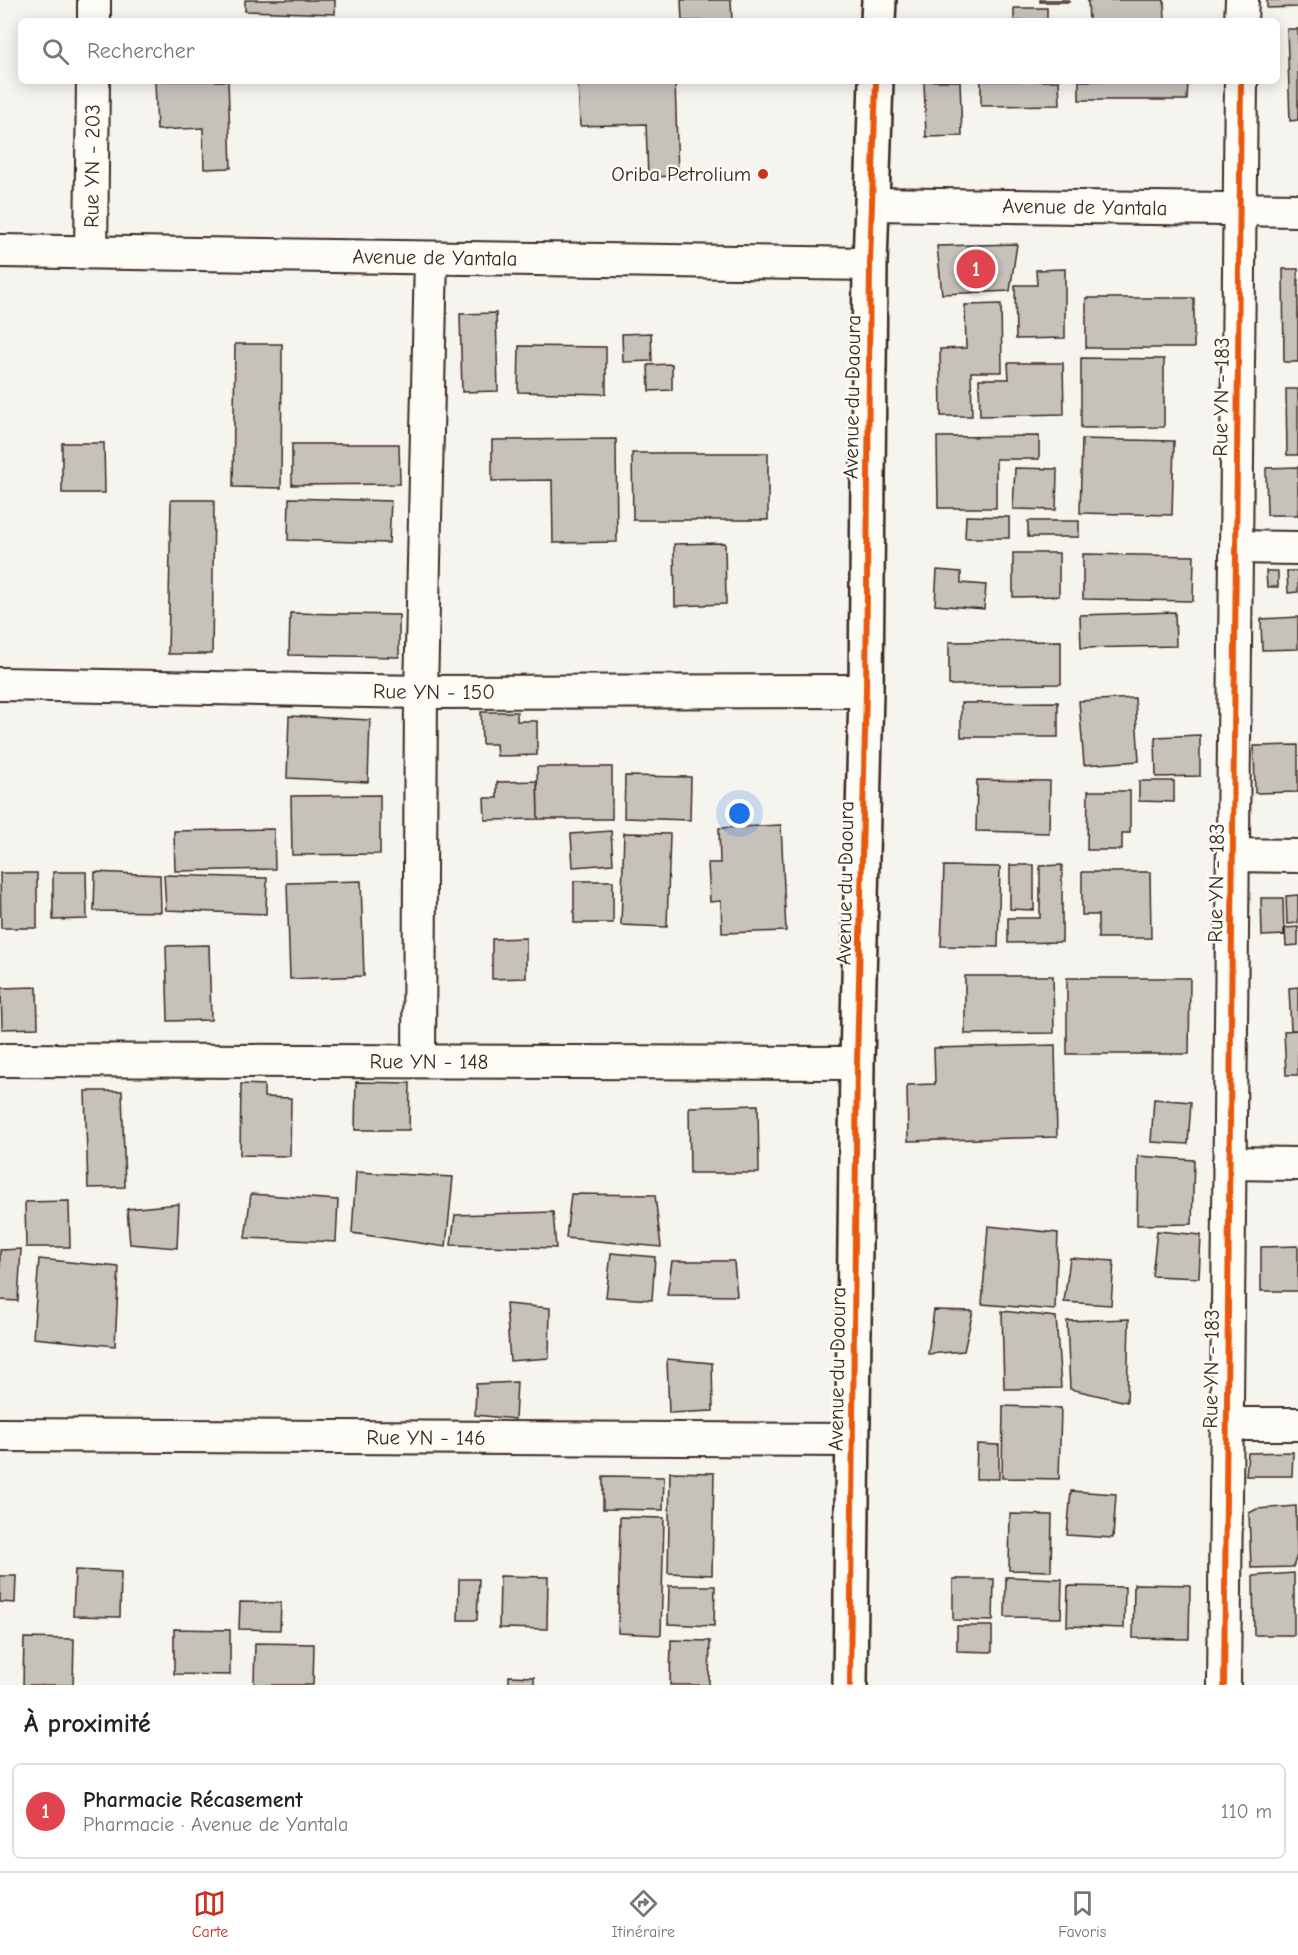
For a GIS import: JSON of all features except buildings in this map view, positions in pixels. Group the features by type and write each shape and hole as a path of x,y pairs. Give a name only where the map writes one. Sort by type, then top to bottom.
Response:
{"street":[{"path":"94,0 94,18"},
{"path":"878,18 879,0"},
{"path":"1241,18 1242,0"},
{"name":"Rue YN - 203","path":"91,252 93,84"},
{"name":"Avenue du Daoura","path":"850,1685 857,1063 866,691 870,264 876,84"},
{"name":"Rue YN - 183","path":"1224,1685 1241,84"},
{"name":"Avenue de Yantala","path":"872,204 1298,210"},
{"name":"Avenue de Yantala","path":"0,251 870,264"},
{"path":"418,1061 421,692 431,258"},
{"path":"1236,547 1298,548"},
{"name":"Rue YN - 150","path":"0,684 421,692 866,691"},
{"path":"1233,855 1298,856"},
{"name":"Rue YN - 148","path":"0,1060 857,1063"},
{"path":"1229,1163 1298,1164"},
{"path":"1227,1424 1298,1424"},
{"name":"Rue YN - 146","path":"0,1435 852,1440"}],"cycle path":[{"path":"850,1685 857,1063 866,691 870,264 876,84"},
{"path":"1224,1685 1241,84"}],"place":[{"name":"Oriba Petrolium","path":"763,174"},
{"name":"Pharmacie Récasement","path":"976,269"}]}
